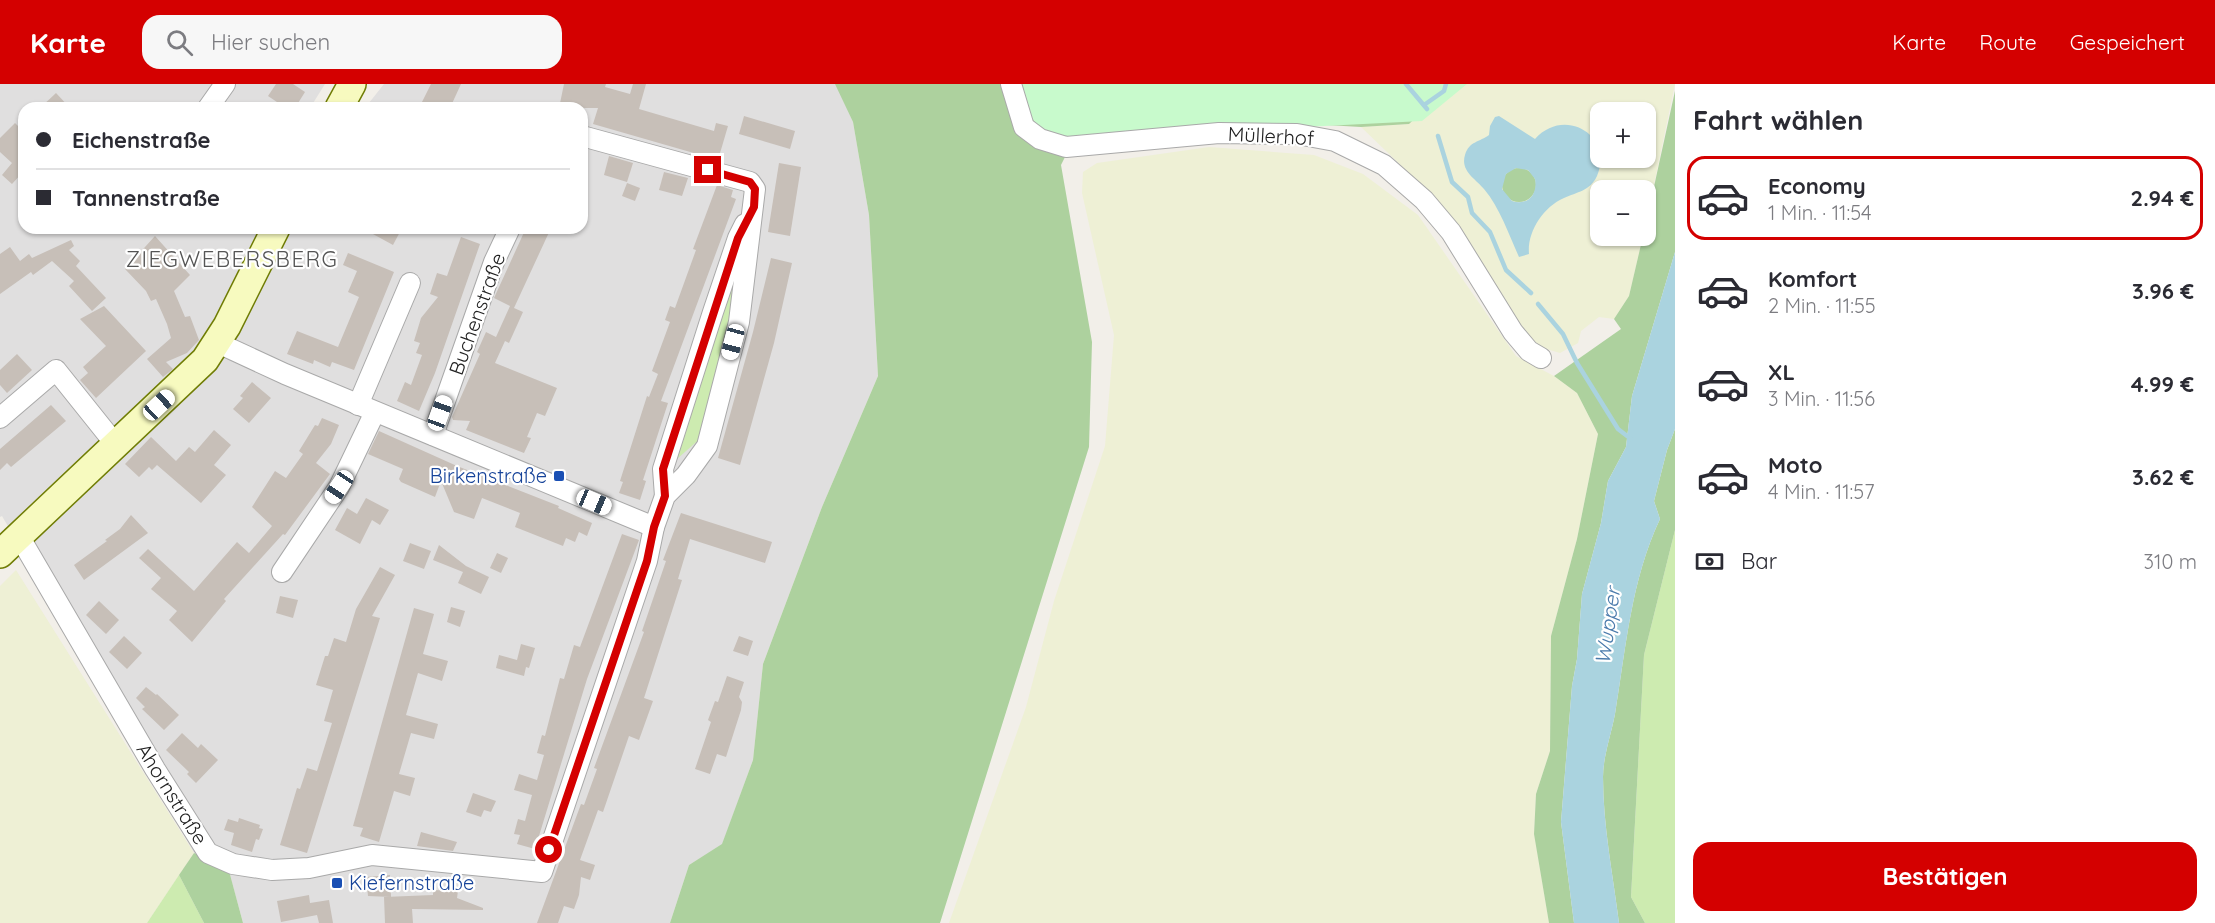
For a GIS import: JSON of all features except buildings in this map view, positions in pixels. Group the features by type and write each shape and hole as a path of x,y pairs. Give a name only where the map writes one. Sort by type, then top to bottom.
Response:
{"main road":[{"path":"342,102 352,84"},
{"path":"9,545 188,378 218,343 273,234"}],"street":[{"path":"212,102 225,84"},
{"name":"Müllerhof","path":"1011,84 1024,127 1040,139 1066,147 1219,133 1297,134 1335,141 1384,165 1424,200 1451,232 1512,332 1529,351 1541,358"},
{"path":"588,138 750,182 755,189 739,322 706,446 686,475 665,496"},
{"path":"218,343 367,408 654,527 665,496 663,469 738,238 754,207"},
{"name":"Buchenstraße","path":"433,435 494,262 507,234"},
{"path":"282,572 339,487 410,283"},
{"path":"0,418 56,370 116,445"},
{"name":"Ahornstraße","path":"9,545 208,853 233,864 272,870 309,868 372,855 542,872 647,561 654,527"}],"shaded area":[{"path":"0,84 325,84 314,102 18,102 18,234 588,234 588,102 370,102 384,84 836,84 853,122 869,215 878,376 822,507 763,664 753,760 722,845 689,865 670,923 243,923 228,867 194,853 87,663 2,516 0,517"}],"green space":[{"path":"835,84 1452,84 1409,124 1361,127 1224,119 1075,137 1061,165 1092,342 1089,447 940,923 670,923 689,865 722,844 753,760 763,664 822,507 878,376 869,215 853,122"},
{"path":"1018,84 1467,84 1422,121 1072,139 1049,133 1035,122"},
{"path":"1452,84 1675,84 1655,180 1590,180 1590,246 1641,246 1629,296 1614,319 1599,317 1581,331 1578,343 1560,353 1536,346 1518,326 1455,226 1412,176 1361,127 1409,124"},
{"path":"1675,91 1675,252 1632,396 1626,447 1608,481 1601,523 1582,594 1561,822 1574,923 1549,923 1534,834 1536,794 1550,751 1551,636 1577,539 1598,434 1577,393 1554,376 1621,329 1614,319 1629,296 1641,246 1656,246 1655,180"},
{"path":"1209,147 1314,155 1363,174 1418,215 1516,356 1554,376 1577,393 1598,434 1577,539 1551,636 1550,751 1536,794 1534,833 1549,923 949,923 1026,707 1054,601 1105,446 1114,335 1082,193 1083,172 1097,163"},
{"path":"1519,168 1531,173 1536,185 1531,197 1519,202 1507,197 1502,185 1507,173"},
{"path":"731,273 740,274 726,352 702,437 669,466"},
{"path":"1675,429 1675,530 1644,655 1631,897 1645,923 1619,923 1606,832 1603,769 1615,714 1636,590 1650,542 1660,519 1654,501 1667,450"},
{"path":"1675,530 1675,923 1645,923 1631,897 1644,655"},
{"path":"16,570 194,853 147,923 0,923 0,586"},
{"path":"194,853 228,867 243,923 204,923 179,875"},
{"path":"179,875 204,923 147,923"}],"water":[{"path":"1499,116 1535,139 1547,129 1559,125 1572,125 1590,136 1590,168 1599,168 1595,180 1590,180 1590,186 1549,207 1534,229 1529,254 1519,257 1495,205 1465,166 1467,150 1472,144 1489,135 1490,126 1495,117","holes":["1516,168 1528,170 1535,179 1533,194 1522,202 1512,201 1502,189 1506,174"]},
{"name":"Wupper","path":"1675,252 1675,429 1667,450 1654,501 1660,519 1650,542 1636,590 1615,714 1603,769 1606,832 1619,923 1574,923 1561,822 1582,594 1601,523 1608,481 1626,447 1632,396"}],"waterway":[{"path":"1406,84 1427,109"},
{"path":"1424,105 1444,91 1446,84"},
{"path":"1438,136 1452,182 1468,197 1472,213 1490,232 1506,270 1531,293"},
{"path":"1538,304 1563,334 1577,363 1618,429 1631,439"}],"place":[{"name":"Birkenstraße","path":"559,476"},
{"name":"Kiefernstraße","path":"337,883"}],"district":[{"name":"ZIEGWEBERSBERG","path":"232,259"}],"route":[{"path":"549,850 647,561 654,527 665,496 663,469 738,238 754,207 755,189 750,182 708,170"}]}
